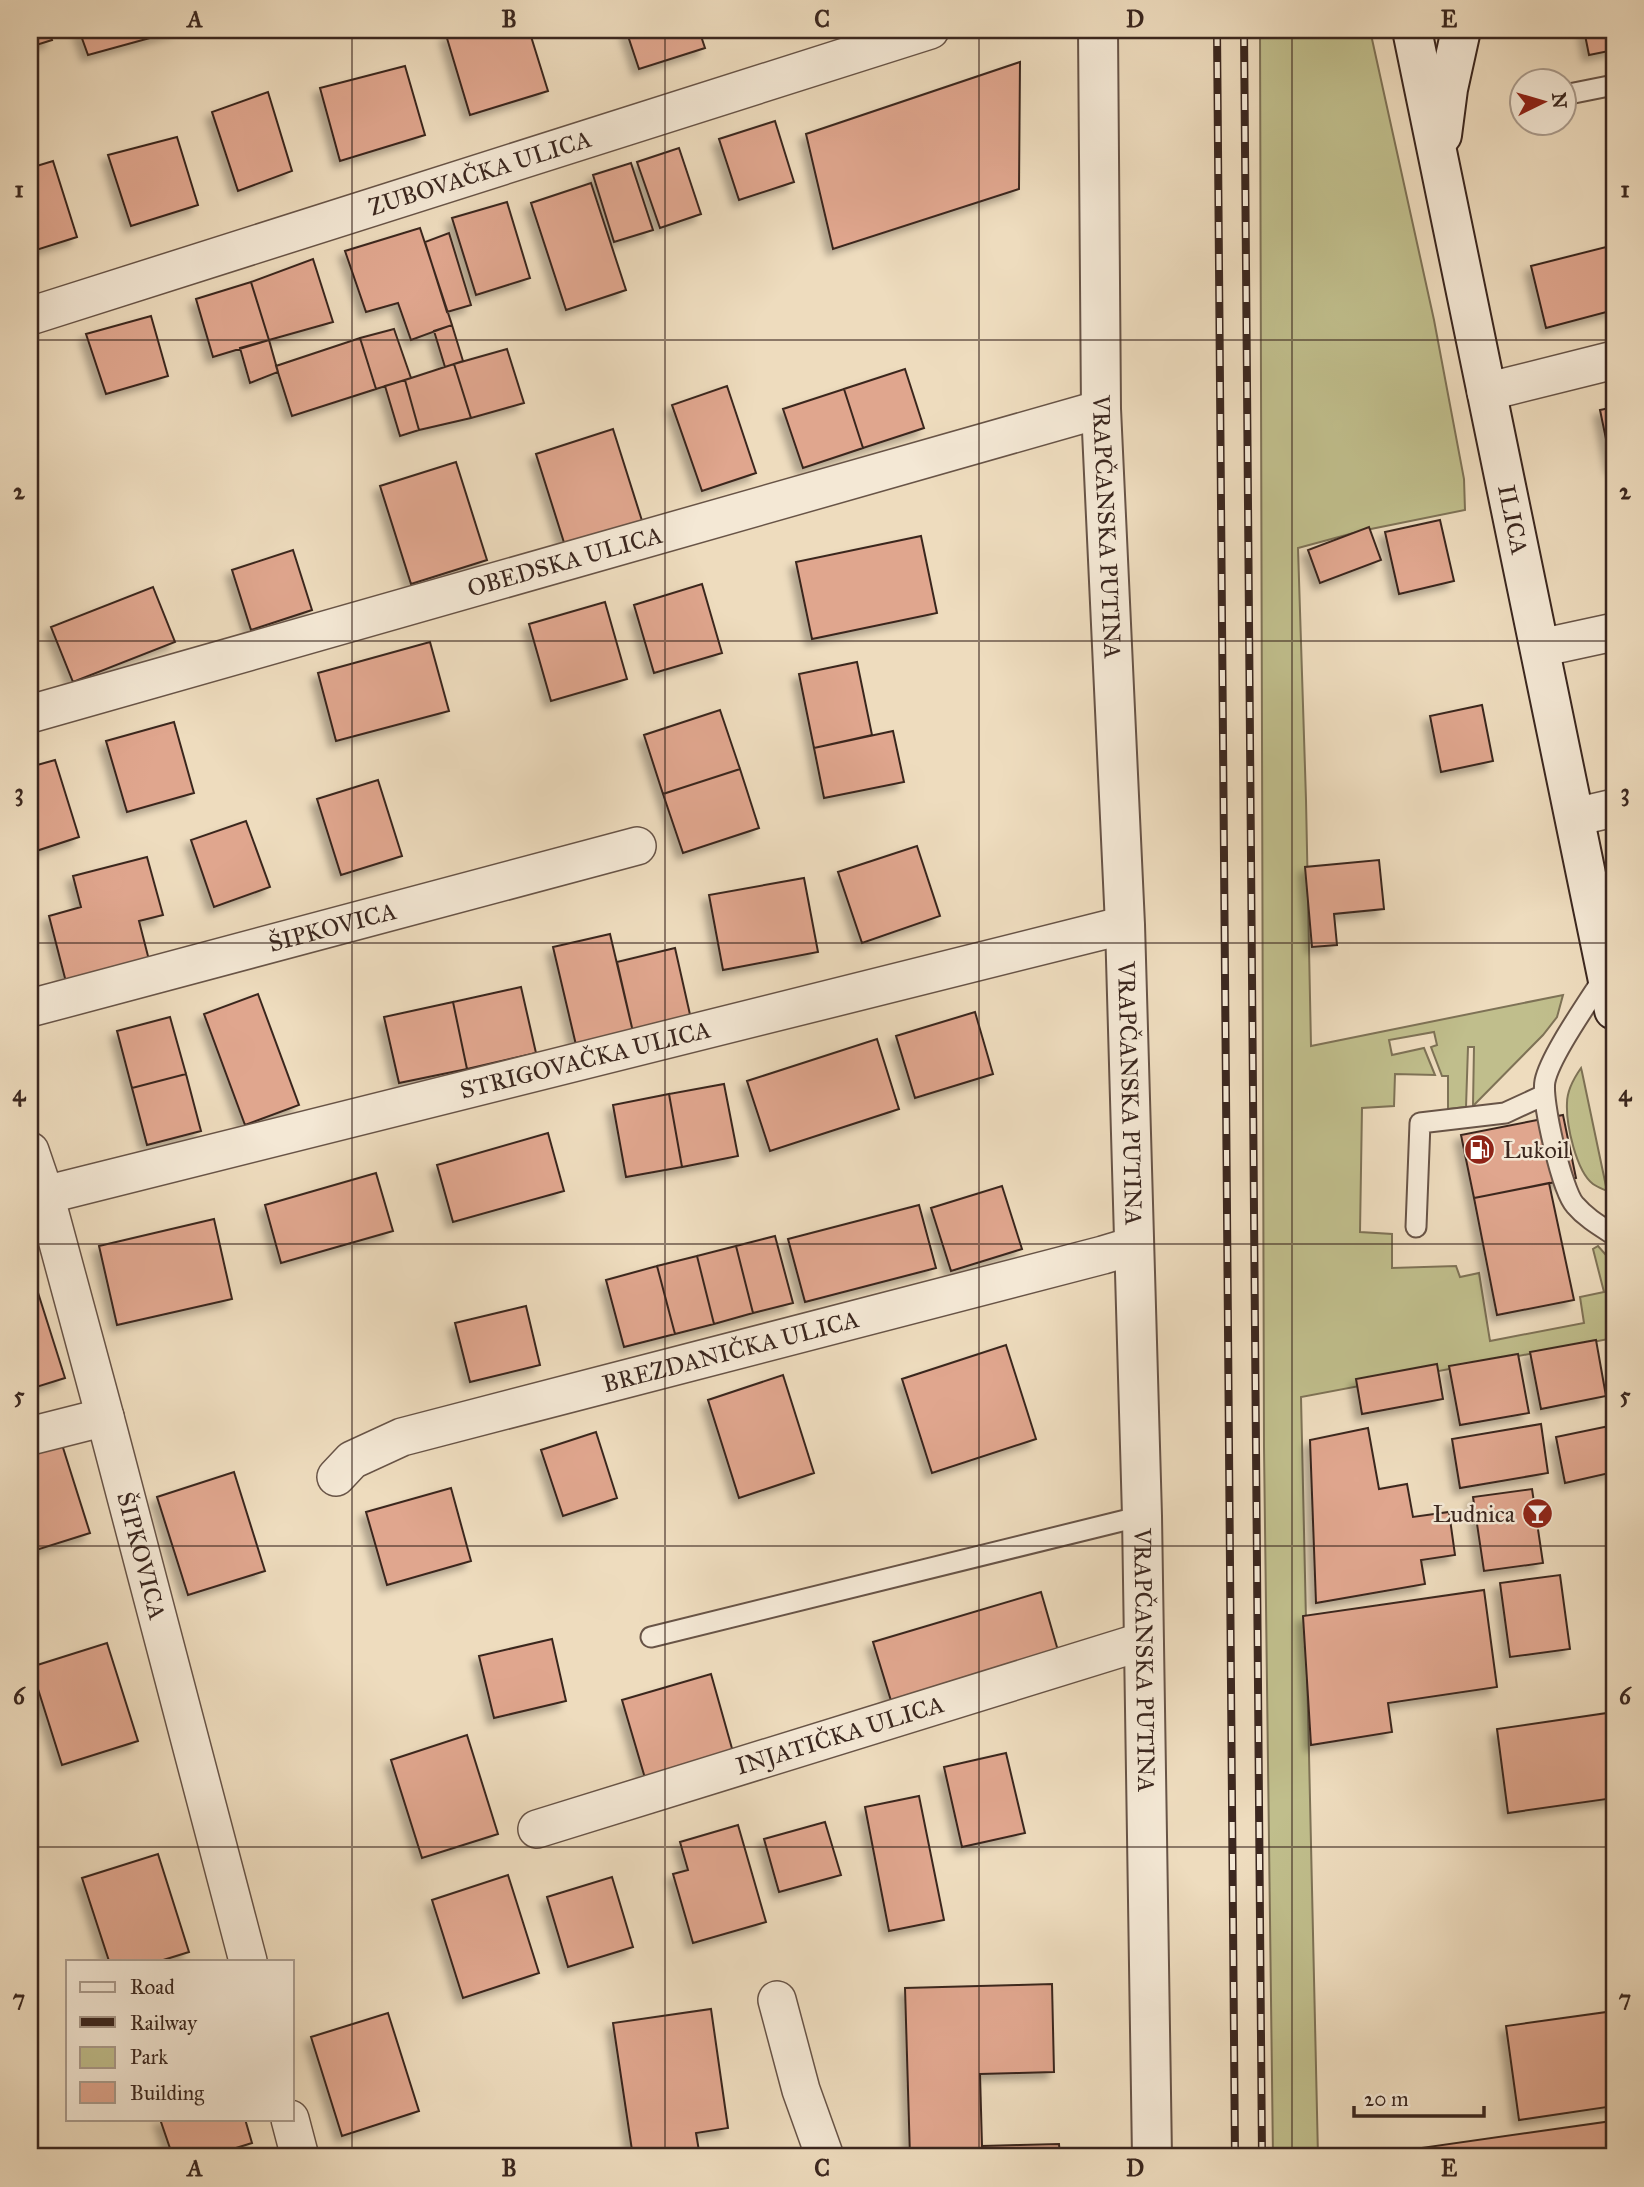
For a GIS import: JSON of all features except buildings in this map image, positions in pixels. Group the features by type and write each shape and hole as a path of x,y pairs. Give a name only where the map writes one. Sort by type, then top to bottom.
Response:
{"street":[{"name":"ZUBOVAČKA ULICA","path":"30,316 930,30"},
{"name":"VRAPČANSKA PUTINA","path":"1097,30 1101,409 1125,925 1142,1516 1152,2157"},
{"name":"ILICA","path":"1412,30 1610,992"},
{"path":"1439,169 1448,89 1461,30"},
{"path":"1486,392 1614,360"},
{"name":"OBEDSKA ULICA","path":"30,714 1101,409"},
{"path":"1540,648 1614,632"},
{"path":"1575,817 1614,808"},
{"name":"ŠIPKOVICA","path":"30,1008 637,846"},
{"name":"STRIGOVAČKA ULICA","path":"37,1195 1125,925"},
{"name":"ŠIPKOVICA","path":"30,1151 37,1195 105,1418 248,1960"},
{"name":"BREZDANIČKA ULICA","path":"336,1476 352,1460 402,1437 1133,1246"},
{"path":"30,1436 105,1418"},
{"name":"INJATIČKA ULICA","path":"537,1829 1144,1641"},
{"path":"777,2000 802,2090 825,2157"},
{"path":"290,2120 300,2157"}],"lane":[{"path":"1578,92 1614,85"},
{"path":"1610,992 1557,1055 1545,1079 1544,1095 1565,1189 1574,1205 1614,1235"},
{"path":"1416,1227 1420,1122 1505,1113 1544,1095"},
{"path":"651,1637 1142,1516"}],"green space":[{"path":"1260,30 1370,30 1434,320 1464,479 1465,510 1361,531 1298,548 1311,1046 1563,995 1557,1017 1543,1035 1473,1106 1474,1047 1468,1047 1466,1107 1448,1109 1448,1076 1442,1076 1431,1047 1437,1045 1434,1032 1389,1040 1392,1055 1424,1048 1435,1075 1395,1074 1394,1106 1362,1108 1360,1232 1392,1234 1392,1268 1456,1266 1460,1277 1479,1273 1490,1341 1584,1323 1580,1297 1604,1292 1593,1249 1598,1246 1614,1264 1614,1338 1301,1397 1318,2157 1273,2157 1264,1447"},
{"path":"1581,1068 1607,1191 1587,1178 1577,1158 1570,1134 1567,1098"}],"railway":[{"path":"1217,30 1235,2157"},
{"path":"1244,30 1262,2157"}],"place":[{"name":"Lukoil","path":"1480,1150"},
{"name":"Ludnica","path":"1538,1514"}]}
